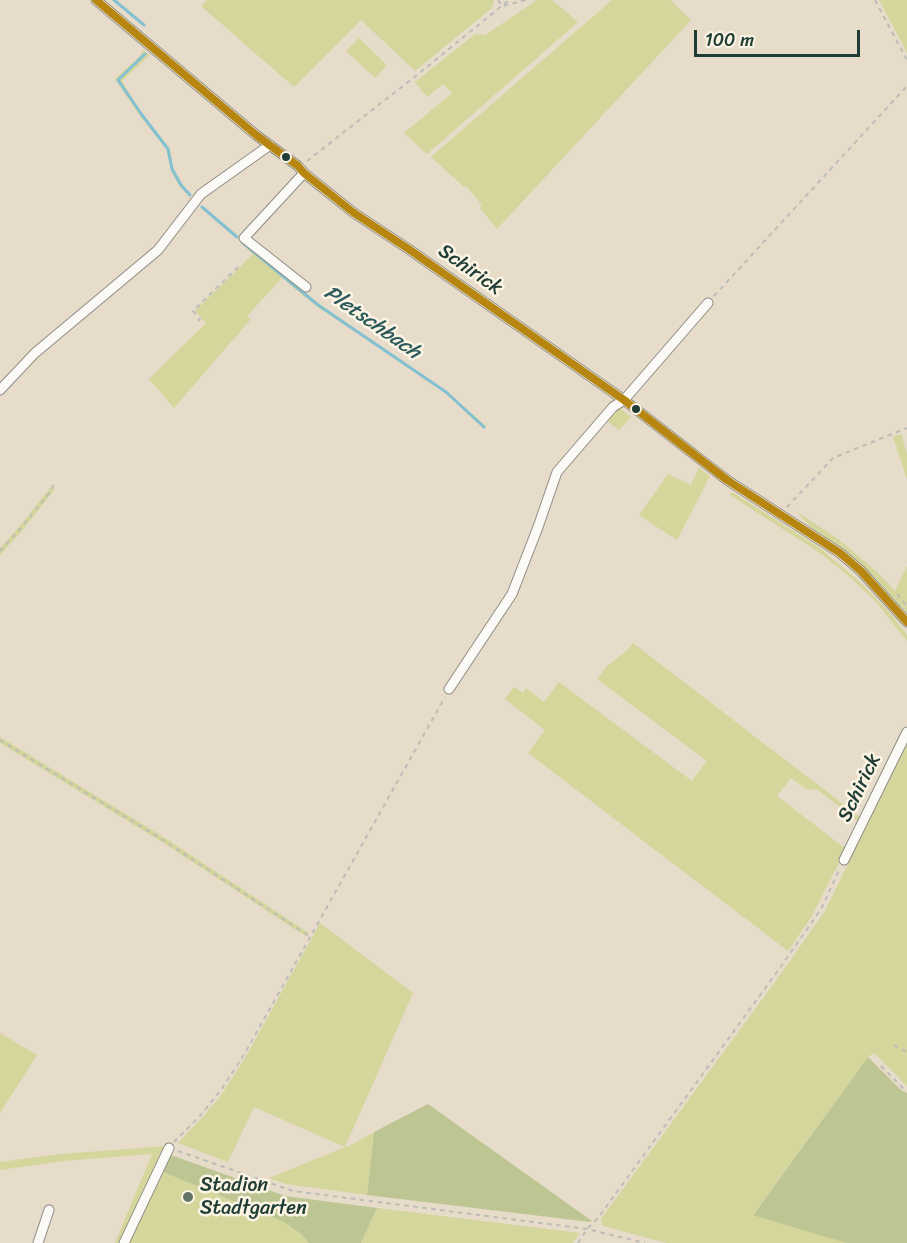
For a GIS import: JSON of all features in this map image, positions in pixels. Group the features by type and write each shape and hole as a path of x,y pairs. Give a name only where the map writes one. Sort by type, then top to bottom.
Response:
{"street":[{"name":"Schirick","path":"96,0 354,213 624,400 727,480 840,553 861,571 907,622"},
{"path":"0,390 35,352 158,250 201,194 270,145"},
{"path":"301,170 244,238 306,287"},
{"path":"450,689 512,594 557,471 613,407 624,400 708,303"},
{"name":"Schirick","path":"844,860 907,732"},
{"path":"124,1243 170,1148"},
{"path":"38,1243 49,1210"}],"path":[{"path":"498,0 502,6"},
{"path":"301,170 308,160 509,0"},
{"path":"502,6 526,0"},
{"path":"875,0 907,60"},
{"path":"708,303 907,86"},
{"path":"198,321 201,319 193,311 240,265"},
{"path":"780,514 833,458 907,428"},
{"path":"0,551 51,491 54,483"},
{"path":"450,689 245,1053 200,1117 170,1148 293,1191 587,1229 645,1243"},
{"path":"0,740 163,840 310,936"},
{"path":"578,1243 821,909 844,860"},
{"path":"894,1045 907,1052"},
{"path":"881,1065 907,1090"}],"green space":[{"path":"207,0 494,0 492,8 415,71 361,20 294,87 201,6"},
{"path":"537,0 552,0 578,22 427,154 404,133 452,93 443,84 427,97 415,82 475,34 485,35"},
{"path":"612,0 670,0 691,20 497,229 480,208 482,205 466,186 464,187 431,157"},
{"path":"879,0 907,0 907,54 904,47"},
{"path":"359,38 387,65 375,78 346,51"},
{"path":"143,50 150,55 122,81 142,114 170,149 173,169 182,186 191,195 190,197 180,187 171,171 167,150 115,79 140,56"},
{"path":"243,241 318,303 446,391 486,426 484,429 445,393 316,306 282,278 247,316 251,319 174,408 149,379 206,323 195,311 253,254 241,243"},
{"path":"620,408 631,417 619,430 607,421"},
{"path":"901,434 907,454 907,479 893,437"},
{"path":"699,468 710,476 677,540 639,515 668,474 691,485"},
{"path":"50,488 55,489 0,555 0,548"},
{"path":"732,492 817,546 839,564 889,612 907,635 907,641 877,603 851,578 823,555 730,495"},
{"path":"796,511 842,542 895,591 907,566 907,613 872,575 813,529"},
{"path":"633,643 861,818 859,822 818,790 806,789 791,778 777,796 846,849 812,916 788,951 528,753 545,730 505,699 514,687 523,693 526,688 544,702 559,682 692,781 707,761 597,679 607,666"},
{"path":"0,737 165,838 309,933 307,937 162,842 0,743"},
{"path":"907,742 907,1086 874,1053 868,1057 753,1214 846,1243 667,1243 603,1226 601,1219 825,911"},
{"path":"320,923 413,993 345,1147 254,1107 228,1162 178,1143 222,1094 245,1058"},
{"path":"0,1033 37,1055 0,1113"},
{"path":"868,1057 901,1090 907,1093 907,1243 846,1243 753,1215"},
{"path":"428,1104 592,1221 367,1195 374,1132"},
{"path":"374,1132 367,1195 286,1184 269,1178 353,1144"},
{"path":"167,1146 120,1243 115,1243 152,1154 63,1161 0,1170 0,1162 61,1154"},
{"path":"171,1155 285,1196 377,1208 361,1243 309,1243 284,1222 163,1172"},
{"name":"Stadion Stadtgarten","path":"163,1172 284,1222 309,1243 130,1243"},
{"path":"377,1208 580,1233 573,1243 361,1243"}],"waterway":[{"name":"Pletschbach","path":"114,0 144,25"},
{"name":"Pletschbach","path":"145,54 118,80 168,149 172,169 190,195"},
{"name":"Pletschbach","path":"202,207 237,237"},
{"name":"Pletschbach","path":"243,243 318,305 446,392 484,427"}],"transit line":[{"path":"96,0 256,135 298,166 354,213 624,400 727,480 840,553 861,571 907,622"}],"place":[{"name":"Stadion Stadtgarten","path":"188,1197"}]}
